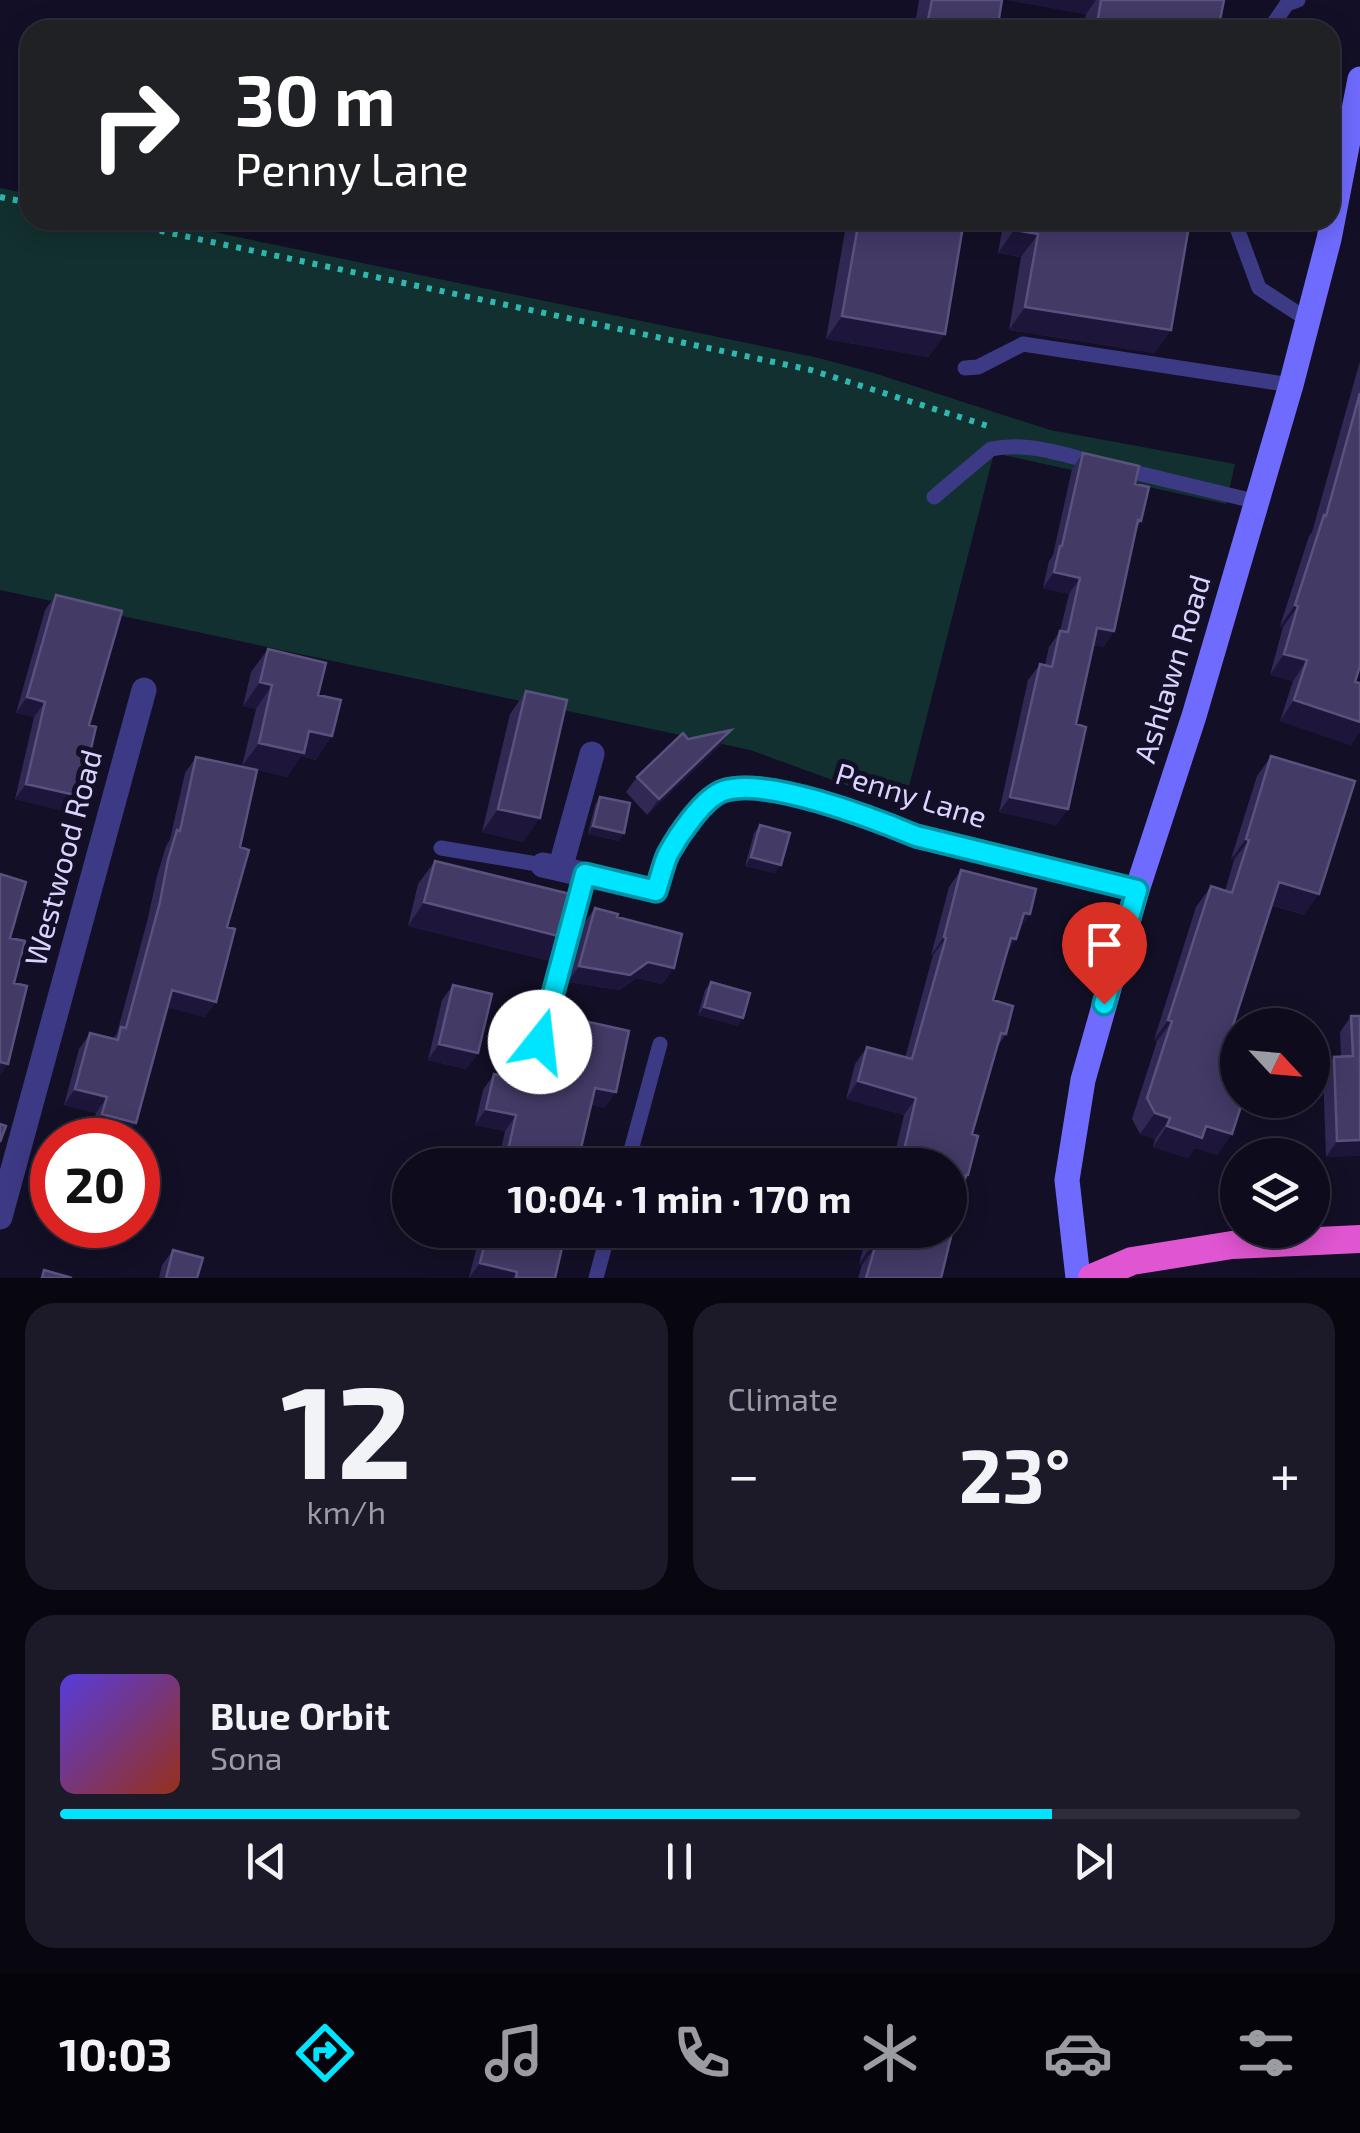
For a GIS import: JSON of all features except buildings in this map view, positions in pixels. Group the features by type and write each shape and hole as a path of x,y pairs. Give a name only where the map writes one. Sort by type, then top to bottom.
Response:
{"highway":[{"path":"1092,1278 1132,1261 1232,1245 1360,1239"}],"main road":[{"name":"Ashlawn Road","path":"1340,186 1360,79"},
{"name":"Ashlawn Road","path":"1078,1278 1067,1180 1083,1080 1137,890 1258,502 1332,230"}],"street":[{"name":"Westwood Road","path":"0,1216 144,690"},
{"path":"563,870 592,754"},
{"name":"Penny Lane","path":"563,870 656,891 667,856 706,801 724,790 751,788 796,794 916,836 1137,890"}],"lane":[{"path":"1276,20 1287,4 1298,0"},
{"path":"1238,230 1259,288 1308,320"},
{"path":"965,368 978,367 1023,344 1291,384"},
{"path":"934,497 992,449 1001,447 1038,448 1258,502"},
{"path":"441,848 563,870 530,1078"},
{"path":"632,1148 660,1044"},
{"path":"596,1278 604,1248"}],"path":[{"path":"156,230 811,370 995,428"}],"green space":[{"path":"0,188 20,192 20,230 204,230 819,358 1050,430 1235,464 1226,504 994,453 904,806 750,750 0,590"}],"route":[{"path":"540,1042 585,874 656,891 667,856 706,801 724,790 751,788 796,794 916,836 1137,890 1104,1004"}]}
